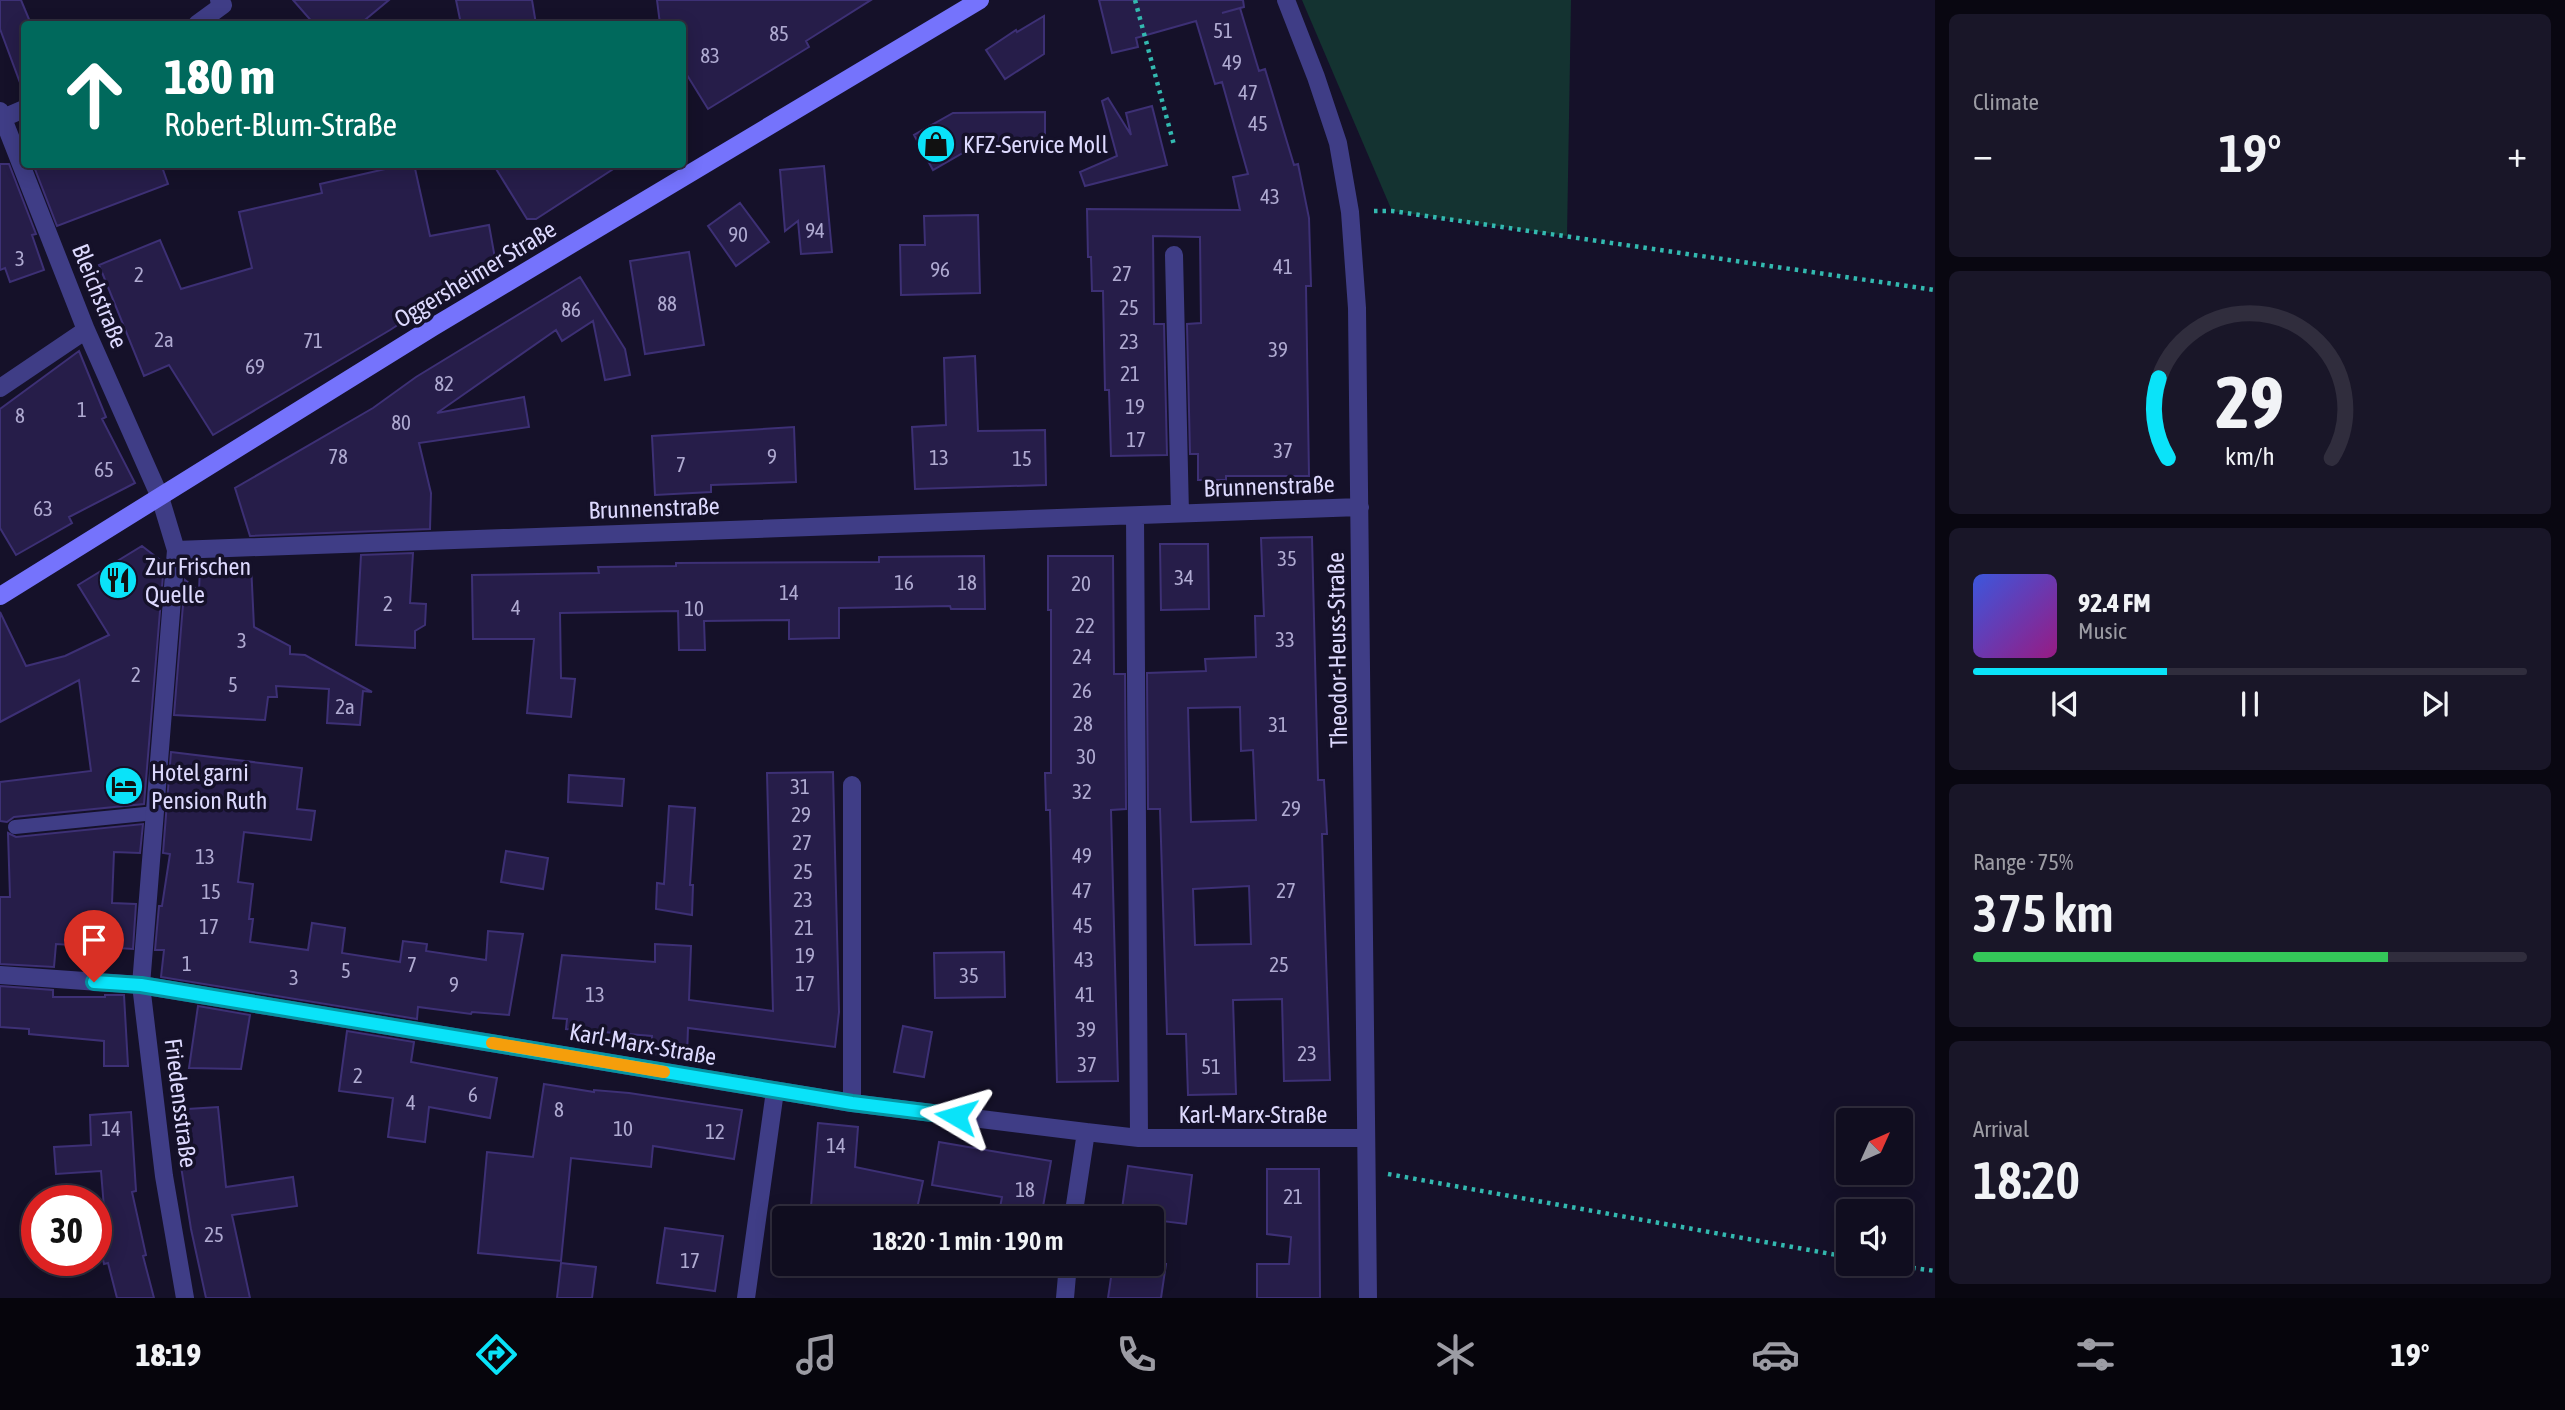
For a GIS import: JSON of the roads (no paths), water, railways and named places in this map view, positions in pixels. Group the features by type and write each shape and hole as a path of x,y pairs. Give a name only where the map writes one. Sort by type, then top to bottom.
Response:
{"street":[{"path":"201,21 223,5 219,0"},
{"name":"Oggersheimer Straße","path":"0,596 433,327 980,0"},
{"name":"Theodor-Heuss-Straße","path":"1284,4 1317,77 1338,143 1350,212 1357,308 1368,1298"},
{"path":"1,114 21,110"},
{"name":"Bleichstraße","path":"1,114 21,165"},
{"name":"Bleichstraße","path":"22,168 86,330 160,497"},
{"name":"Brunnenstraße","path":"1174,255 1180,513"},
{"path":"0,388 86,330"},
{"name":"Friedensstraße","path":"160,497 176,550 141,985 164,1176 185,1298"},
{"name":"Brunnenstraße","path":"176,550 1360,507"},
{"path":"1135,516 1139,1138"},
{"path":"852,785 852,1103"},
{"name":"Karl-Marx-Straße","path":"0,975 141,985 852,1103 1087,1132 1139,1138 1366,1138"},
{"path":"746,1298 775,1090"},
{"path":"1075,1206 1087,1132"},
{"path":"1065,1298 1067,1276"}],"lane":[{"path":"15,827 155,813"}],"place":[{"name":"KFZ-Service Moll","path":"936,144"},
{"name":"Zur Frischen Quelle","path":"118,580"},
{"name":"Hotel garni Pension Ruth","path":"124,786"}]}
